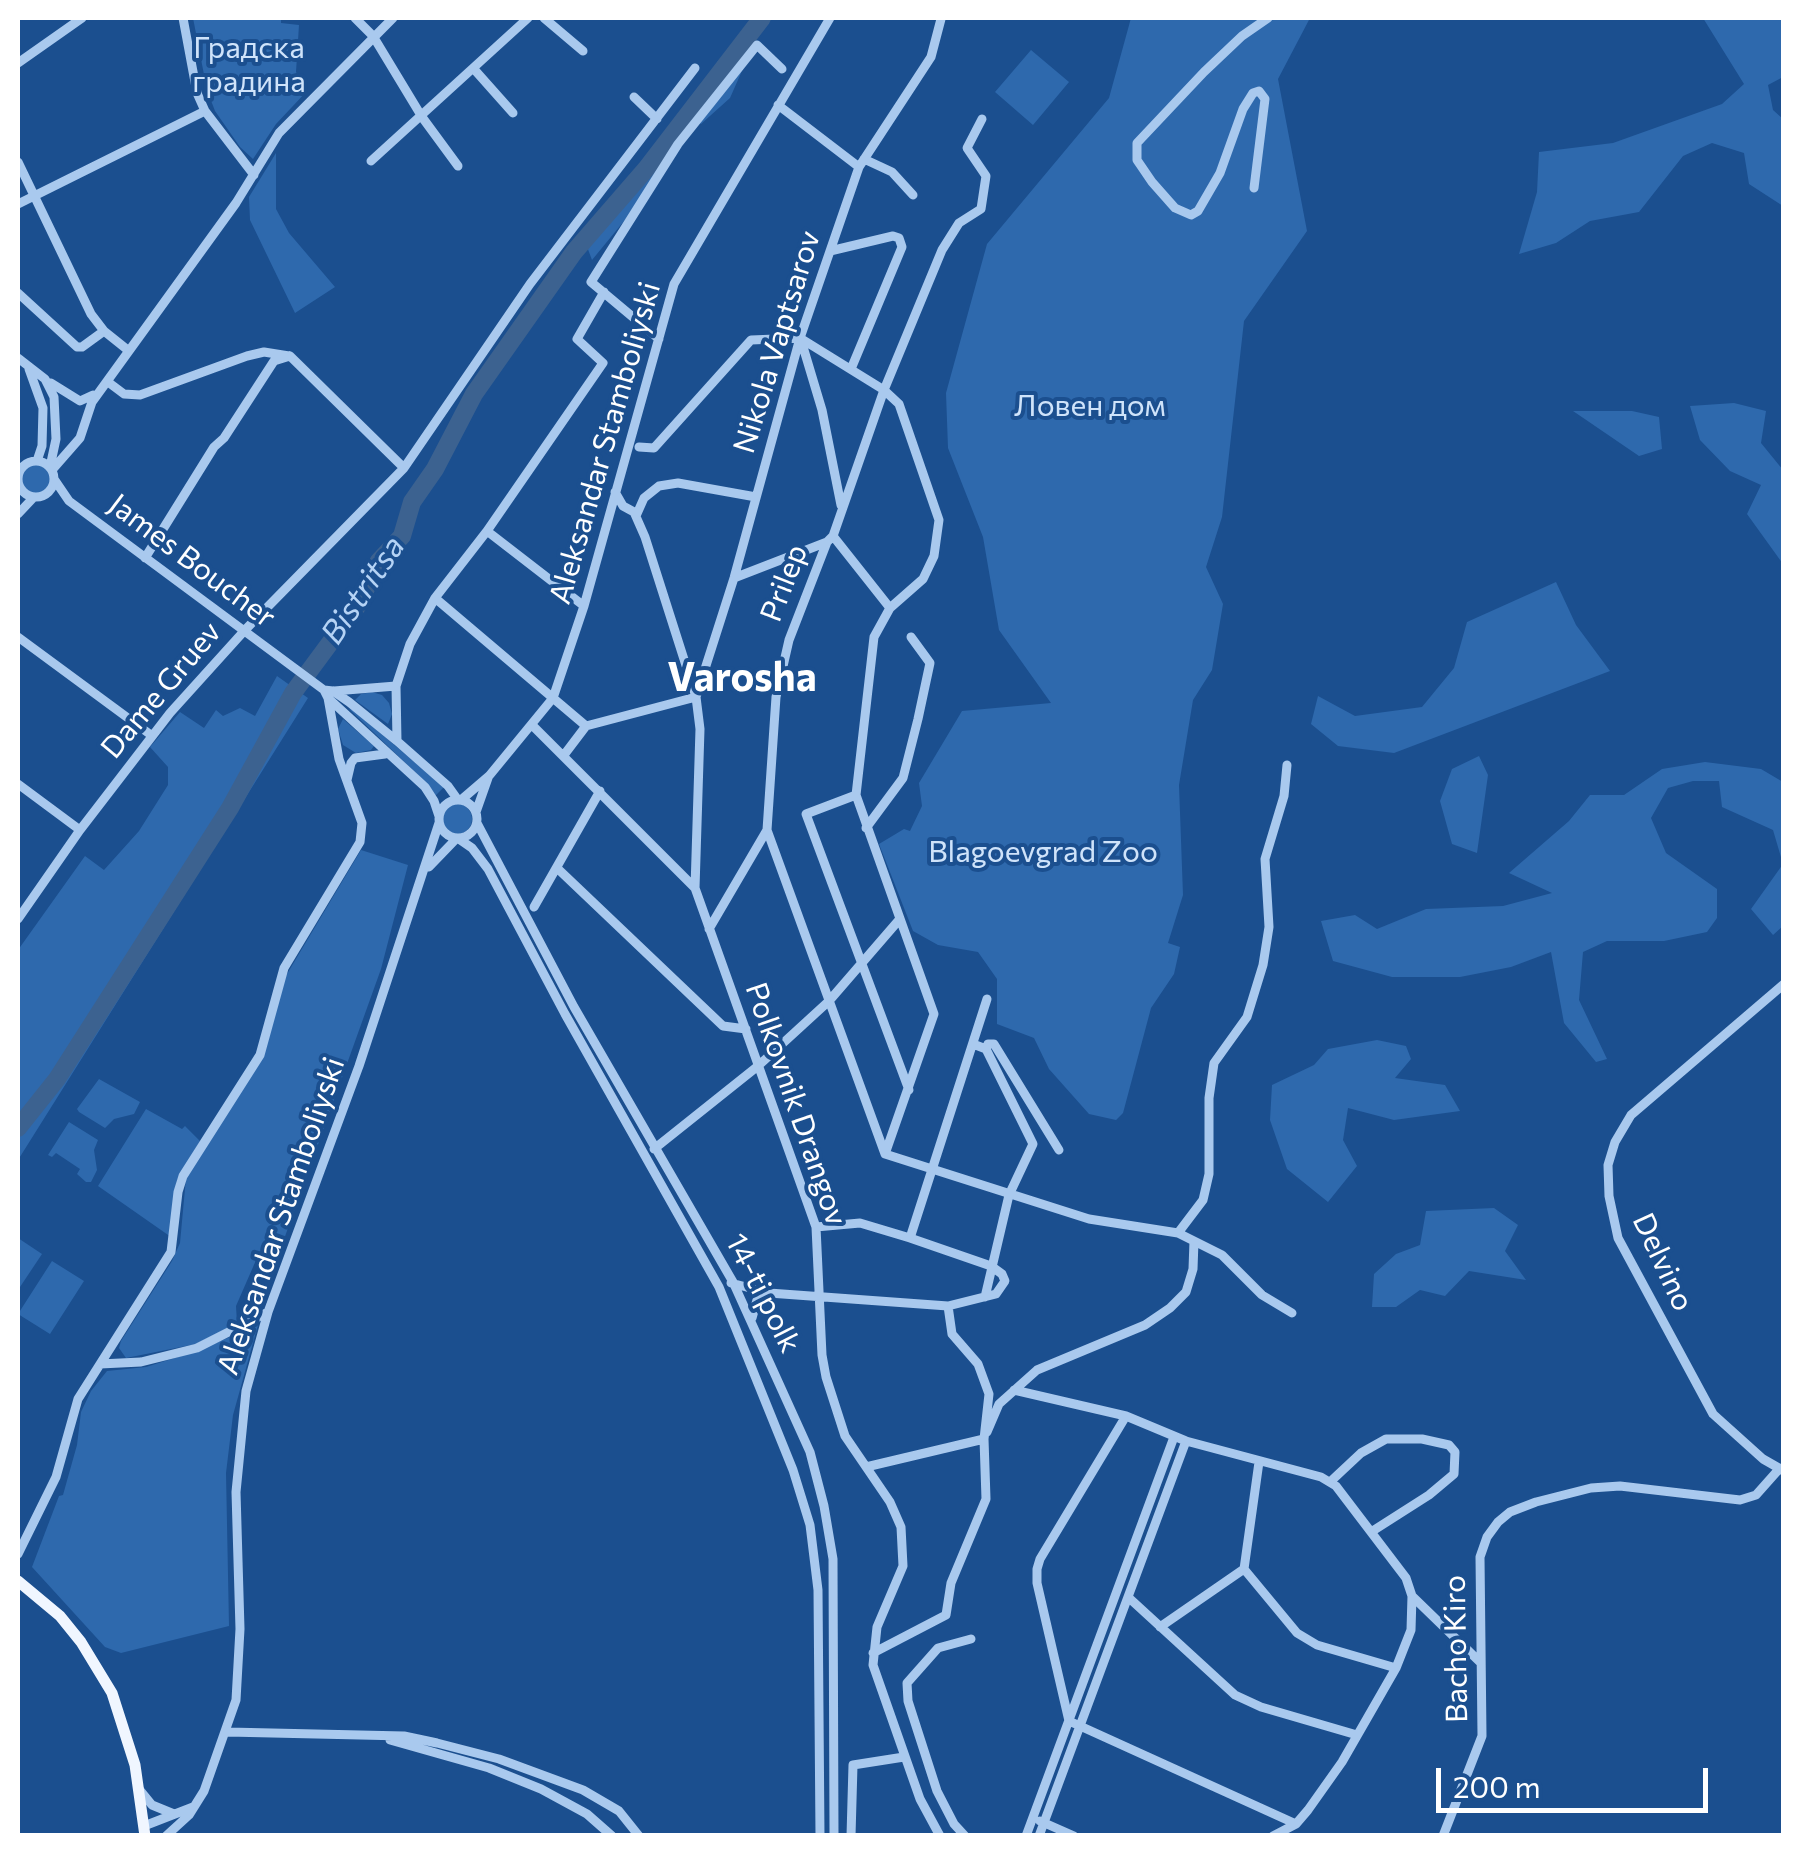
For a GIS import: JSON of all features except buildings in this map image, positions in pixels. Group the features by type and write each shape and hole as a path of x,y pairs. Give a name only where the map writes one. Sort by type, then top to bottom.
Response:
{"main road":[{"path":"18,1581 60,1616 96,1665 124,1724 140,1790 144,1831"}],"street":[{"path":"18,63 82,18"},
{"path":"184,18 197,93 205,110 254,175"},
{"path":"355,18 372,36 458,166"},
{"path":"52,472 80,438 92,402 288,122 394,18"},
{"path":"372,161 528,18"},
{"path":"544,18 582,51"},
{"name":"Aleksandar Stamboliyski","path":"460,800 489,776 553,698 584,606 674,284 830,18"},
{"path":"1254,188 1265,98 1259,91 1243,108 1220,172 1198,210 1191,215 1175,208 1152,182 1137,160 1137,143 1242,36 1268,18"},
{"name":"Nikola Vaptsarov","path":"696,697 734,578 800,338 861,163 932,58 941,19"},
{"path":"659,339 591,282 678,144 757,45 782,69"},
{"path":"473,68 513,113"},
{"name":"Dame Gruev","path":"18,919 151,735 245,630 404,468 530,284 694,68"},
{"path":"634,97 657,119"},
{"path":"778,105 861,163 892,172 913,195"},
{"path":"18,204 205,110"},
{"name":"Prilep","path":"884,1154 767,830 776,696 789,640 884,390 951,233 981,209 986,176 968,148 982,119"},
{"path":"18,162 91,314 104,332 129,351"},
{"path":"830,251 893,236 899,238 902,246 851,369"},
{"path":"394,714 404,656 436,598 487,531 602,362 576,339 604,292"},
{"path":"18,293 77,346 82,347 104,332"},
{"path":"800,338 822,410 842,506"},
{"path":"640,446 654,448 751,340 800,338 900,404 939,520 934,556 923,579 890,608 874,637 856,794 934,1014 884,1154 1089,1219 1178,1234 1222,1255 1262,1295 1292,1313"},
{"path":"106,385 124,394 140,395 247,356 264,352 290,356 404,468"},
{"path":"145,558 214,447 224,438 272,364 290,356"},
{"path":"18,358 80,401 106,385"},
{"path":"18,500 22,468 37,461 42,446 42,408 28,367"},
{"path":"18,514 52,488 55,405 46,379"},
{"path":"37,461 52,472 69,500"},
{"path":"636,516 644,498 659,486 678,483 756,497"},
{"path":"21,489 69,500"},
{"name":"Polkovnik Drangov","path":"615,492 623,506 636,516 696,697 700,729 695,888 816,1228 826,1377 845,1436 896,1514 904,1542 903,1566 880,1618 872,1653"},
{"name":"James Boucher","path":"69,500 328,693"},
{"path":"487,531 584,606"},
{"path":"734,578 830,539 890,608"},
{"path":"436,598 586,726"},
{"path":"18,637 151,735"},
{"path":"866,828 903,778 918,720 930,663 911,637"},
{"path":"328,693 396,686"},
{"path":"335,740 346,707 369,688"},
{"path":"369,688 390,698 398,742"},
{"path":"328,693 398,742 460,800 477,818 472,833 457,838 445,833 425,787 386,754 346,707"},
{"path":"18,1554 56,1477 78,1400 171,1252 182,1176 260,1054 284,968 360,842 362,823 335,740 328,693"},
{"path":"564,755 586,726 696,697"},
{"path":"532,724 695,888"},
{"path":"335,740 348,754 386,754"},
{"path":"347,783 350,763 359,756"},
{"path":"1178,1234 1203,1200 1210,1174 1209,1098 1214,1063 1247,1017 1263,964 1269,927 1265,859 1274,838 1287,766"},
{"name":"Aleksandar Stamboliyski","path":"477,818 489,776"},
{"path":"18,784 80,830"},
{"path":"534,906 600,791"},
{"path":"856,794 806,814 909,1090"},
{"path":"439,820 445,804 460,800"},
{"name":"14-ti polk","path":"477,818 574,1007 733,1282 810,1452 828,1522 832,1559 834,1836"},
{"name":"Aleksandar Stamboliyski","path":"169,1832 189,1816 213,1772 228,1732 240,1672 236,1492 246,1392 268,1312 360,1066 439,820"},
{"path":"709,929 767,830"},
{"name":"Aleksandar Stamboliyski","path":"418,881 434,858 457,838"},
{"name":"14-ti polk","path":"457,838 472,848 488,869 718,1287 775,1421 810,1525 818,1590 820,1836"},
{"path":"556,868 723,1026 746,1030"},
{"path":"654,1148 758,1066 829,1002 899,920"},
{"name":"Delvino","path":"1782,1470 1736,1436 1713,1414 1704,1399 1618,1238 1609,1196 1608,1165 1615,1142 1631,1115 1784,984"},
{"path":"910,1238 987,999"},
{"path":"973,1044 986,1049 1033,1144 1009,1196 985,1298"},
{"path":"986,1049 988,1044 994,1044 1059,1150"},
{"path":"718,1287 733,1282 769,1294 948,1306 996,1294 1004,1281 992,1266 860,1223 816,1228"},
{"path":"984,1439 998,1404 1037,1370 1145,1325 1170,1308 1186,1292 1193,1269 1194,1241"},
{"path":"751,1321 757,1300 769,1294"},
{"path":"940,1836 904,1757 896,1724 875,1678 872,1653 946,1614 950,1583 986,1500 984,1439 989,1394 978,1364 952,1334 948,1306"},
{"path":"100,1364 140,1362 197,1348 268,1312"},
{"path":"1014,1390 1126,1416 1186,1441 1330,1482 1406,1578 1412,1596 1411,1630 1396,1668 1342,1762 1296,1824 1273,1836"},
{"path":"1126,1416 1040,1559 1038,1569 1069,1721 1296,1824"},
{"path":"1026,1836 1174,1437"},
{"path":"1330,1482 1361,1453 1386,1440 1422,1438 1449,1445 1454,1452 1454,1474 1429,1495 1370,1532"},
{"path":"866,1467 984,1439"},
{"path":"1040,1836 1186,1441"},
{"path":"1160,1626 1244,1568 1260,1462"},
{"name":"Bacho Kiro","path":"1442,1836 1482,1736 1480,1556 1487,1537 1510,1512 1591,1488 1620,1486 1740,1500 1756,1495 1782,1470"},
{"path":"1244,1568 1297,1633 1317,1645 1396,1668"},
{"path":"1412,1596 1481,1663"},
{"path":"1128,1598 1234,1695 1261,1707 1358,1735"},
{"path":"966,1836 954,1824 937,1791 908,1701 907,1684 938,1648 970,1638"},
{"path":"228,1732 404,1736 437,1743 562,1780 608,1804 639,1836"},
{"path":"383,1737 490,1768 541,1789 587,1814 612,1836"},
{"path":"851,1836 853,1765 904,1757"},
{"path":"140,1790 159,1809 177,1814"},
{"path":"144,1831 195,1806"},
{"path":"1032,1818 1074,1836"},
{"path":"144,1831 169,1832"}],"green space":[{"name":"Градска градина","path":"193,18 281,18 281,23 299,25 296,72 307,91 276,124 253,159 215,111"},
{"name":"Ловен дом","path":"1131,18 1310,18 1278,79 1307,231 1244,321 1222,517 1206,567 1223,604 1212,670 1193,700 1179,785 1183,895 1168,943 1180,947 1174,974 1151,1008 1123,1113 1116,1120 1089,1114 1049,1069 1034,1038 997,1024 997,979 978,952 938,945 913,931 879,844 904,829 910,831 922,806 919,783 962,711 1051,703 999,630 983,537 948,448 946,393 987,244 1109,98"},
{"path":"1703,18 1783,18 1783,77 1768,85 1773,110 1783,119 1783,206 1749,184 1744,153 1712,143 1683,156 1639,212 1590,221 1556,243 1519,254 1537,192 1539,152 1613,143 1722,104 1744,84"},
{"path":"1031,50 1069,82 1033,125 995,92"},
{"path":"718,61 745,64 730,98 701,124 686,110"},
{"path":"276,153 276,209 289,233 335,287 295,313 250,220 249,197"},
{"path":"662,159 657,181 592,260 586,244 609,204 648,166"},
{"path":"1734,403 1766,411 1761,443 1783,470 1783,564 1747,514 1761,485 1730,471 1700,440 1690,406"},
{"path":"1573,411 1632,411 1659,417 1662,449 1639,456"},
{"path":"36,464 47,468 51,479 47,490 36,494 25,490 21,479 25,468"},
{"path":"1556,582 1576,625 1610,671 1394,753 1338,746 1311,724 1318,696 1355,716 1422,707 1454,668 1467,622"},
{"path":"277,676 308,698 18,1160 18,950 85,856 104,870 139,831 168,785 168,767 150,747 180,712 204,728 216,710 223,716 240,708 255,716"},
{"path":"372,692 389,703 392,714 388,724 355,700"},
{"path":"349,709 353,710 444,787 435,796"},
{"path":"343,719 374,746 371,750 356,753 343,745 338,729"},
{"path":"1479,756 1488,775 1477,853 1452,844 1440,801 1452,769"},
{"path":"1705,762 1761,769 1783,782 1783,864 1773,830 1722,807 1719,781 1693,781 1668,788 1651,818 1666,853 1717,889 1717,918 1707,932 1664,941 1607,941 1583,952 1579,1000 1607,1059 1596,1062 1564,1023 1551,952 1511,967 1460,977 1392,977 1333,961 1321,921 1355,915 1377,929 1426,909 1503,906 1552,893 1509,873 1569,821 1590,795 1624,795 1662,769"},
{"path":"457,804 468,808 472,819 468,830 457,834 446,830 442,819 446,808"},
{"path":"361,850 408,865 381,969 283,1242 260,1251 236,1306 237,1323 196,1344 126,1358 119,1348 121,1341 180,1243 186,1178 265,1051 284,979"},
{"path":"1783,864 1783,926 1773,935 1751,909"},
{"path":"1377,1040 1406,1046 1411,1059 1395,1078 1445,1085 1460,1111 1394,1120 1348,1108 1343,1140 1357,1166 1328,1202 1287,1169 1270,1120 1272,1085 1314,1065 1328,1049"},
{"path":"99,1079 140,1102 134,1114 114,1119 105,1128 79,1112 77,1109"},
{"path":"146,1109 182,1129 185,1126 200,1141 177,1180 171,1237 98,1186"},
{"path":"69,1122 98,1140 94,1150 97,1170 91,1182 86,1182 77,1174 80,1169 56,1153 48,1155"},
{"path":"1494,1208 1518,1225 1505,1251 1526,1280 1469,1271 1445,1296 1420,1290 1396,1307 1372,1307 1374,1274 1396,1254 1420,1245 1426,1211"},
{"path":"18,1238 42,1254 18,1290"},
{"path":"52,1261 84,1281 50,1334 18,1314"},
{"path":"258,1325 233,1415 226,1473 229,1626 121,1653 105,1647 32,1567 59,1496 63,1495 77,1445 81,1412 107,1371 146,1367"}],"waterway":[{"name":"Bistritsa","path":"18,1128 57,1079 230,808 293,693 358,605 379,561 402,536 412,502 435,469 474,394 574,252 646,169 762,18"}],"district":[{"name":"Varosha","path":"742,678"}],"park label":[{"name":"Blagoevgrad Zoo","path":"1043,852"}]}
